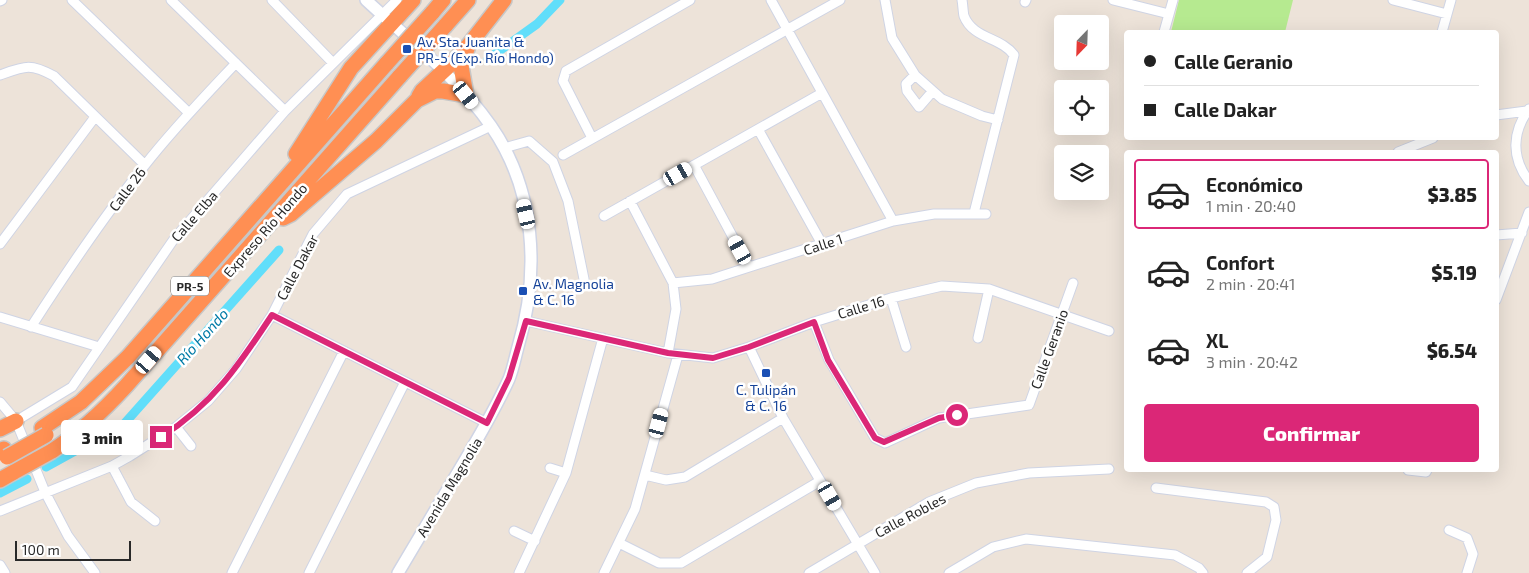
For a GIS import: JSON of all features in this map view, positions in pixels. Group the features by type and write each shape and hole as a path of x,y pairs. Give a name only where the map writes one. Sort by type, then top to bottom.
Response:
{"highway":[{"path":"284,180 288,165 351,68 387,19 413,0"},
{"name":"Expreso Río Hondo","path":"5,460 47,439 67,413 95,390 128,357 443,0"},
{"name":"Expreso Río Hondo","path":"0,480 5,460 47,439 78,433 112,401 468,0"},
{"path":"270,224 291,214 376,141 417,100 422,91 468,46 504,0"},
{"path":"417,100 435,91 466,95 461,66 468,46"},
{"path":"0,429 16,421"}],"street":[{"path":"72,0 189,113"},
{"path":"171,0 285,112"},
{"path":"272,0 333,63"},
{"name":"Avenida Magnolia","path":"366,0 443,70 491,126 504,148 520,185 530,228 532,272 526,321 509,378 487,423 398,573"},
{"name":"Calle Elba","path":"16,421 72,386 174,239 285,112 333,63 387,19 397,0"},
{"path":"592,138 563,81 566,70 690,0"},
{"path":"770,0 893,221"},
{"path":"563,155 840,0"},
{"path":"885,0 892,38 915,74 932,92 942,99 982,116 998,120"},
{"path":"962,0 964,17 977,33 1008,46 1014,55 974,213"},
{"path":"1112,0 1169,14"},
{"path":"1165,30 1173,0"},
{"path":"1393,0 1447,14"},
{"path":"1443,30 1451,0"},
{"name":"Calle 26","path":"31,327 77,257 145,165 189,113 236,63"},
{"path":"0,76 22,67 38,67 54,76 145,165"},
{"path":"915,74 906,84 907,91 919,108 932,92"},
{"path":"604,216 822,93"},
{"path":"1499,115 1528,110"},
{"path":"1528,110 1517,131 1515,150 1522,172 1529,181"},
{"path":"0,244 95,117"},
{"name":"Calle Dakar","path":"0,511 112,466 176,427 208,401 236,369 272,315 313,234 347,194 491,126"},
{"path":"758,129 822,244"},
{"path":"1403,150 1428,140"},
{"path":"504,148 529,141 553,162 568,201 584,279"},
{"path":"694,165 749,267"},
{"path":"604,573 635,510 673,354 676,309 674,283 630,201"},
{"path":"1499,292 1529,212"},
{"name":"Calle 1","path":"674,283 712,280 893,221 934,214 986,214"},
{"path":"1499,235 1522,233"},
{"name":"Calle Geranio","path":"814,322 828,360 875,438 884,442 939,418 1029,405 1073,283"},
{"name":"Calle 16","path":"526,321 673,354 713,358 749,347 814,322 890,298 942,286 989,289 1109,331"},
{"path":"978,338 989,289"},
{"path":"890,298 906,346"},
{"path":"272,315 487,423"},
{"path":"0,317 99,347"},
{"path":"519,573 566,474 603,338"},
{"path":"749,347 783,418 875,573"},
{"path":"232,573 344,351"},
{"path":"309,573 406,382"},
{"path":"0,402 16,421 45,492 68,536 95,573"},
{"path":"645,475 666,480 684,477 783,418"},
{"path":"176,427 190,446"},
{"path":"112,466 132,502 155,521"},
{"path":"550,468 566,474"},
{"name":"Calle Robles","path":"809,573 929,502 976,483 1029,473 1109,469"},
{"path":"619,543 659,563 682,563 820,481"},
{"path":"1156,488 1266,502 1274,507 1276,520 1267,556 1247,573"},
{"path":"1449,530 1466,538 1473,554 1467,573"},
{"path":"514,531 535,541"},
{"path":"949,573 993,547 1026,539 1176,555 1199,568 1204,573"},
{"path":"0,565 5,573"}],"green space":[{"path":"1179,0 1293,0 1286,30 1172,30"}],"waterway":[{"name":"Río Hondo","path":"488,59 537,24 560,0"},
{"name":"Río Hondo","path":"46,467 124,424 279,250"},
{"name":"Río Hondo","path":"0,493 27,479"}],"place":[{"name":"Av. Sta. Juanita & PR-5 (Exp. Río Hondo)","path":"407,49"},
{"name":"Av. Magnolia & C. 16","path":"523,291"},
{"name":"C. Tulipán & C. 16","path":"766,373"}],"route":[{"path":"161,437 208,401 236,369 272,315 487,423 509,378 526,321 678,355 713,358 749,347 814,322 828,360 875,438 884,442 939,418 957,415"}]}
